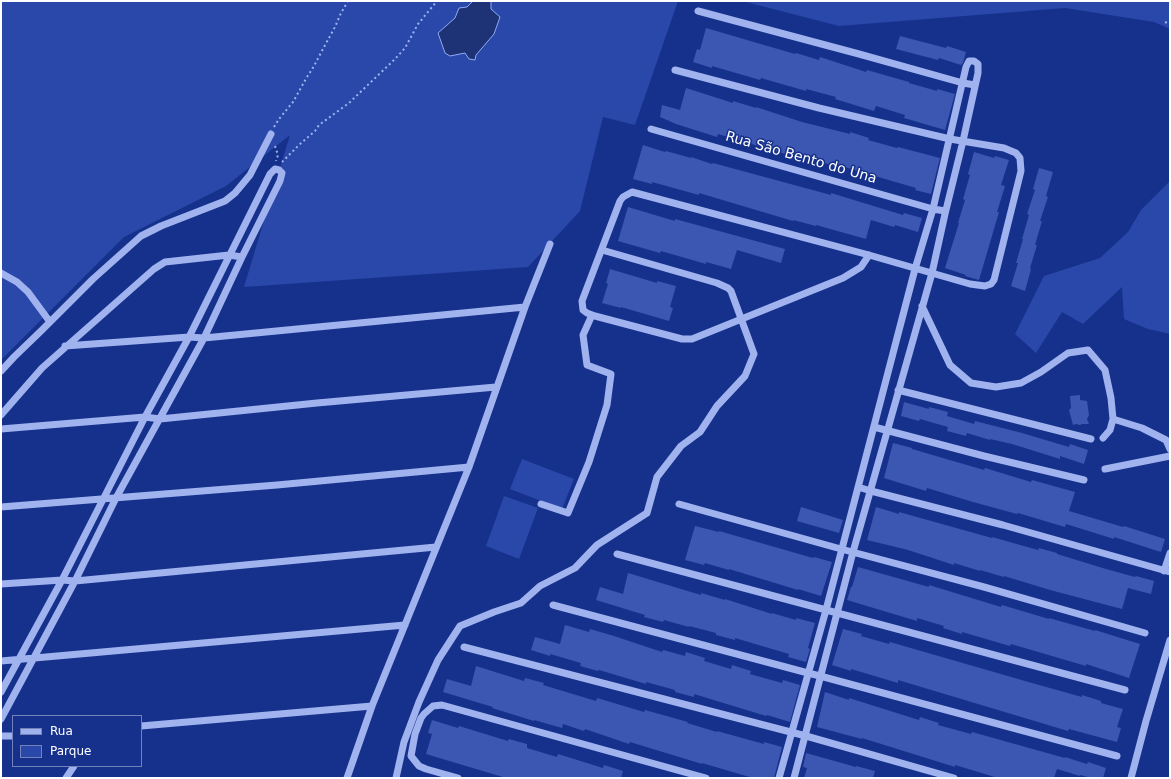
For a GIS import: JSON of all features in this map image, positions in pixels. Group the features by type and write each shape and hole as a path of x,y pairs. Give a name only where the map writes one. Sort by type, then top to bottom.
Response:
{"street":[{"path":"698,11 859,54 963,84 975,85"},
{"path":"779,778 826,610 915,269 933,209 967,64 972,60 979,66 978,73 963,141 945,211 932,273 853,552 794,778"},
{"path":"675,70 819,108 950,139 1004,148 1016,153 1020,158 1021,171 994,280 991,284 978,286 869,255 632,192 623,196 620,200 582,301 583,310 592,315 682,339 692,339 843,278 861,267 869,255"},
{"name":"Rua São Bento do Una","path":"651,129 933,209 945,211"},
{"path":"1,371 93,279 141,236 161,226 225,201 235,193 250,175 271,134"},
{"path":"1,692 62,580 145,417 190,337 270,174 275,169 279,170 282,173 280,181 204,338 116,498 76,581 1,719"},
{"path":"347,778 372,706 469,467 525,307 550,244"},
{"path":"396,778 404,742 419,702 438,660 460,626 521,602 540,586 575,568 597,545 647,513 657,477 681,446 700,432 717,406 745,376 754,354 731,291 728,288 723,285 602,250"},
{"path":"1,415 42,368 65,346 160,265 165,262 229,256 242,258"},
{"path":"1,273 17,282 28,292 50,322"},
{"path":"922,306 950,365 971,383 996,387 1021,382 1040,372 1068,353 1088,350 1105,370 1111,398 1113,419 1110,430 1103,438"},
{"path":"65,346 190,337 204,338 525,307"},
{"path":"541,504 568,513 589,462 607,405 611,374 587,365 584,336 592,315"},
{"path":"1,429 145,417 160,419 496,387"},
{"path":"898,390 1091,439"},
{"path":"1113,419 1142,428 1166,440 1170,448"},
{"path":"874,427 984,456 1084,480"},
{"path":"1105,469 1170,456"},
{"path":"1,507 277,485 469,467"},
{"path":"858,487 1003,524 1167,572 1170,553"},
{"path":"679,504 1145,633"},
{"path":"1,584 62,580 76,581 436,547"},
{"path":"616,554 1125,690"},
{"path":"553,606 1117,756"},
{"path":"1,661 405,625"},
{"path":"1131,778 1170,640"},
{"path":"464,647 806,736 954,778"},
{"path":"458,778 419,766 411,756 415,734 421,718 433,706 442,705 706,778"},
{"path":"142,726 372,706"},
{"path":"1,736 12,736"},
{"path":"66,778 73,767"}],"path":[{"path":"273,170 278,155 271,134 279,119 292,102 314,66 348,1"},
{"path":"273,170 315,131 319,125 349,103 395,59 405,48 418,24 437,1"},
{"path":"1165,22 1170,24"}],"green space":[{"path":"1,1 678,1 635,125 603,117 580,211 528,267 244,287 290,135 226,186 124,237 1,360"},
{"path":"742,1 1170,1 1170,29 1154,22 1065,8 839,26"},
{"path":"1170,181 1170,334 1148,329 1124,319 1122,287 1083,324 1062,312 1036,353 1015,334 1044,276 1100,258 1128,232 1141,210"},
{"path":"522,459 574,479 562,509 510,489"},
{"path":"504,496 538,508 519,559 486,546"}],"shaded area":[{"path":"473,1 491,1 491,9 500,17 494,34 476,55 475,60 469,59 465,53 450,56 445,53 438,33 455,18 459,8 467,7"}],"building":[{"path":"706,28 795,54 796,53 819,60 820,57 866,72 867,70 937,91 937,89 955,94 945,130 904,118 905,115 876,106 874,111 835,99 836,97 806,89 806,91 761,78 760,80 693,62 697,49 700,50"},
{"path":"900,36 946,48 947,46 966,52 963,63 961,65 939,58 938,60 896,49"},
{"path":"686,88 733,103 733,101 756,107 802,122 850,134 850,132 869,138 868,140 940,158 931,194 915,190 916,188 834,164 834,166 786,151 785,154 718,134 717,137 676,124 660,117 662,105 680,110"},
{"path":"643,145 831,195 831,193 903,215 904,213 922,218 918,232 871,220 866,239 816,225 793,221 699,193 699,195 652,182 652,184 633,179"},
{"path":"974,152 994,158 995,156 1009,160 1001,185 1005,186 997,212 999,212 979,280 945,268 965,200 963,199 970,175 968,174"},
{"path":"1039,168 1053,172 1046,196 1048,197 1040,221 1042,221 1035,245 1037,245 1025,291 1011,286 1018,263 1016,263 1029,215 1027,214 1035,190 1033,189"},
{"path":"628,207 675,221 675,219 785,249 781,263 737,250 731,269 706,262 706,264 661,251 660,253 618,241"},
{"path":"610,269 657,283 657,281 676,286 670,307 673,308 669,321 602,303 608,284 606,283"},
{"path":"1080,395 1080,400 1087,401 1089,415 1087,419 1089,424 1073,425 1069,410 1071,408 1070,396"},
{"path":"904,402 929,409 929,407 948,412 947,416 974,424 975,421 1069,447 1070,444 1088,450 1084,464 1060,456 1060,459 1012,444 990,440 967,433 966,436 947,431 948,427 920,419 919,421 901,416"},
{"path":"893,443 984,470 985,468 1031,482 1032,480 1075,492 1069,511 1165,539 1161,552 1066,524 1065,527 927,488 926,491 884,478"},
{"path":"801,507 843,520 839,533 797,521"},
{"path":"876,507 1038,550 1039,548 1106,569 1154,581 1151,594 1128,588 1122,609 1004,576 980,571 954,563 954,565 908,550 867,540"},
{"path":"695,526 719,531 832,562 821,596 729,569 685,560"},
{"path":"858,567 929,587 929,585 1001,607 1002,605 1049,619 1095,630 1140,644 1129,678 1086,664 1086,666 1011,644 1010,646 962,632 962,634 943,628 944,626 917,618 917,621 847,600"},
{"path":"628,573 701,595 701,593 725,599 772,614 815,623 806,662 788,657 789,654 735,638 735,640 689,626 644,617 645,615 596,600 600,587 623,594"},
{"path":"565,625 589,632 590,629 662,652 663,650 685,656 686,652 705,658 704,661 731,669 732,665 751,671 750,674 782,683 783,680 800,685 790,722 694,694 694,697 646,682 646,684 580,666 581,663 531,650 535,637 560,644"},
{"path":"843,629 889,644 890,642 1082,697 1082,695 1101,701 1101,703 1123,709 1117,727 1121,728 1117,742 1069,729 1068,731 898,680 898,683 832,665"},
{"path":"476,666 524,681 525,678 544,683 543,685 596,701 597,698 644,712 645,710 688,722 687,723 717,732 782,747 774,778 753,778 630,742 629,744 585,729 584,731 563,724 562,728 534,721 443,692 447,679 471,686"},
{"path":"825,692 919,720 920,717 939,723 938,725 971,734 972,732 1106,768 1103,778 1080,776 1057,769 1054,778 998,778 955,765 955,767 862,738 817,727"},
{"path":"432,720 458,728 459,726 508,741 509,739 527,744 527,748 557,757 558,754 603,768 604,765 623,771 621,778 506,778 426,754 432,734 428,733"},
{"path":"806,753 875,771 873,778 804,778 807,768 803,767"}]}
